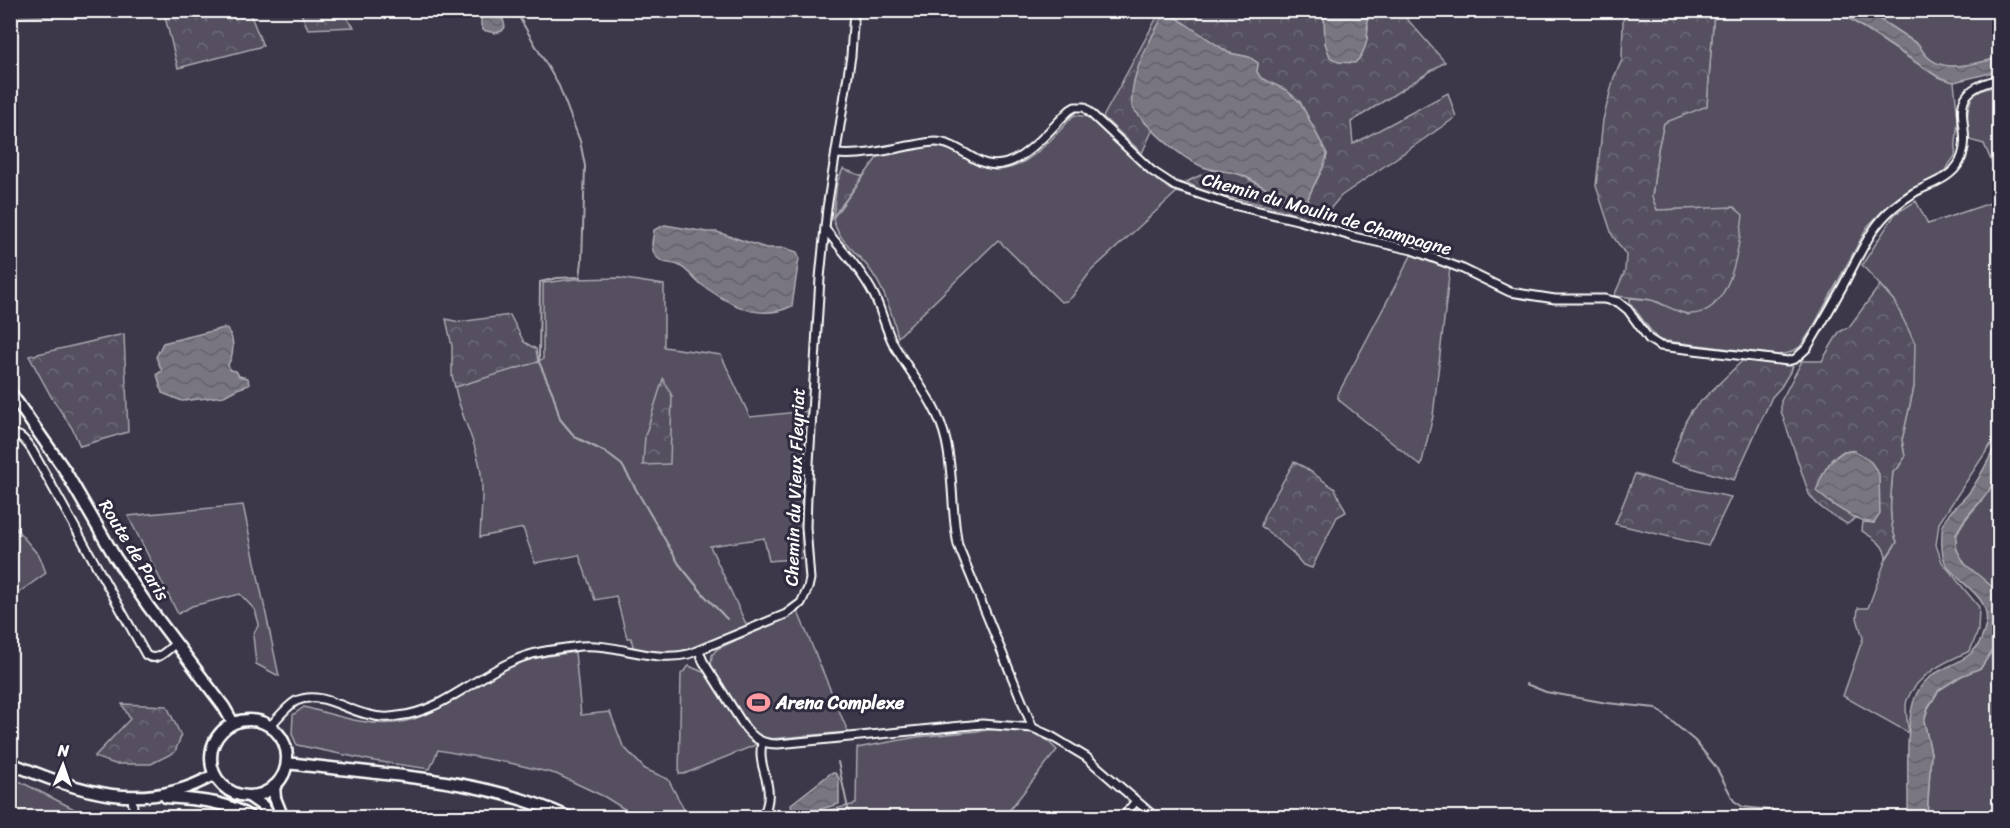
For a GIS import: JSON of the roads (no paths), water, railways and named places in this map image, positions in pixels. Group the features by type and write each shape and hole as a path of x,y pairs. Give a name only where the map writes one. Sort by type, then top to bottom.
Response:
{"main road":[{"name":"Route de Paris","path":"10,392 64,469 115,557 224,707 233,723"},
{"path":"250,797 268,791 274,786 282,778 287,764 285,745 281,738 270,726 248,720 233,723 217,736 210,755 214,775 229,791 250,797 263,806 272,818"},
{"path":"10,763 49,779 82,788 132,797 157,796 223,804 251,818"},
{"path":"287,764 491,789 570,818"},
{"path":"157,796 193,787 214,775"},
{"path":"274,786 275,798 283,818"}],"street":[{"name":"Chemin du Vieux Fleyriat","path":"270,726 290,706 305,698 327,700 376,716 412,714 429,708 514,660 545,651 596,646 666,657 699,651 794,609 801,603 808,588 807,497 819,288 825,229 852,56 854,10"},
{"name":"Chemin du Moulin de Champagne","path":"836,154 862,154 938,142 953,146 987,165 998,165 1022,155 1044,138 1070,110 1075,107 1084,107 1152,171 1175,186 1229,204 1412,250 1463,269 1510,292 1555,299 1604,299 1618,302 1628,310 1649,339 1660,346 1788,361 1795,359 1807,348 1874,229 1904,199 1955,169 1964,147 1961,112 1963,100 1975,88 2000,79"},
{"path":"825,229 875,296 895,346 929,397 937,416 946,441 958,545 1033,728"},
{"path":"10,434 17,434 23,438 32,450 146,655 157,658 176,644"},
{"path":"699,651 744,726 762,743 778,744 824,738 883,735 982,724 1033,728 1086,757 1156,818"},
{"path":"762,743 761,754 769,793 769,801 762,818"},
{"path":"132,797 134,818"},
{"path":"1122,818 1136,801"}],"water":[{"path":"1324,11 1367,11 1366,45 1355,63 1338,62 1330,57 1325,43"},
{"path":"1838,11 1867,11 1919,45 1934,62 1954,66 1999,58 1999,71 1954,82 1938,77"},
{"path":"1171,14 1229,53 1249,57 1258,63 1257,72 1261,78 1286,90 1300,102 1327,154 1324,166 1308,199 1291,200 1275,194 1244,176 1203,167 1164,141 1132,107 1134,83 1146,48 1163,16"},
{"path":"490,16 503,19 505,27 502,31 495,33 483,30 481,18"},
{"path":"665,225 717,232 766,248 785,248 797,252 799,258 792,306 779,311 767,312 743,308 732,304 699,283 681,266 662,261 656,257 652,242 654,230"},
{"path":"224,328 228,330 233,343 232,356 228,365 230,370 236,371 239,376 248,378 249,385 224,396 182,401 162,393 157,374 162,371 156,357 163,343"},
{"path":"1999,438 1999,471 1988,492 1964,520 1956,534 1956,548 1965,564 1995,589 1999,596 1999,633 1993,649 1981,668 1961,676 1939,690 1928,708 1924,721 1931,753 1927,817 1908,817 1908,752 1913,703 1918,691 1935,673 1966,658 1974,650 1986,624 1986,614 1978,597 1950,570 1945,562 1942,544 1943,526 1950,513 1977,481"},
{"path":"1844,451 1855,451 1871,462 1879,474 1880,514 1874,523 1850,515 1816,491 1826,468"},
{"path":"831,773 835,773 839,778 839,804 793,817 791,804"}],"waterway":[{"path":"515,10 559,86 580,141 585,166 580,277 557,278 540,282 539,362 553,394 560,419 575,437 605,452 622,465 679,564 727,619"},
{"path":"1526,684 1546,692 1607,703 1656,708 1695,741 1716,767 1734,801 1743,807 1787,812 1799,818"},
{"path":"838,762 850,818"}],"place":[{"name":"Arena Complexe","path":"758,703"}]}
